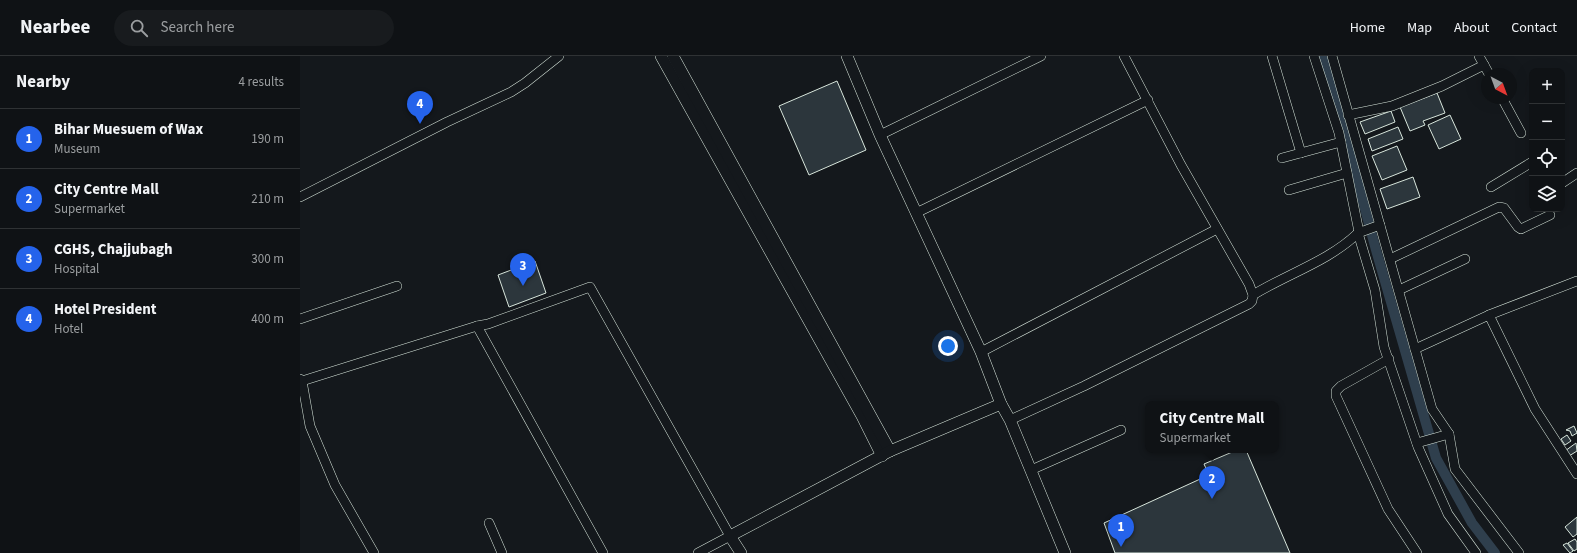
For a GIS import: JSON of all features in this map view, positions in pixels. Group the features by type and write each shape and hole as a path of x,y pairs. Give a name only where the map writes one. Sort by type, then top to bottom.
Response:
{"street":[{"path":"300,197 447,122 510,92 525,83 559,56"},
{"path":"661,56 819,330"},
{"path":"673,56 819,330 862,416 886,453"},
{"path":"846,56 880,135 981,352 1001,404 1010,420 1066,553"},
{"path":"880,135 1041,56"},
{"path":"1010,420 1084,386 1249,304 1252,301 1253,295 1250,284 1181,165 1124,56"},
{"path":"1272,56 1302,153"},
{"path":"1314,56 1341,142 1375,290 1384,347 1417,443 1448,514 1476,553"},
{"path":"1332,56 1378,225 1390,259 1432,409 1446,434 1455,469 1519,553"},
{"path":"1479,56 1486,68"},
{"path":"1348,114 1392,106 1442,86 1484,65"},
{"path":"916,213 1148,100"},
{"path":"1505,104 1521,133"},
{"path":"1282,158 1341,142"},
{"path":"1491,187 1529,164"},
{"path":"1289,190 1347,173"},
{"path":"1565,181 1577,173"},
{"path":"1390,259 1499,207 1504,208 1520,229 1550,216"},
{"path":"1253,295 1329,254 1361,232 1378,225"},
{"path":"981,352 1217,229"},
{"path":"1399,290 1465,259"},
{"path":"1415,349 1489,315 1577,281"},
{"path":"300,319 397,286"},
{"path":"374,553 335,485 310,426 301,380 477,326 488,324 590,288 741,553"},
{"path":"1489,315 1535,410 1577,474"},
{"path":"477,326 604,553"},
{"path":"1389,360 1341,386 1336,390 1336,396 1388,509 1417,553"},
{"path":"698,553 886,453 1001,404"},
{"path":"1031,470 1121,430"},
{"path":"1417,443 1446,434"},
{"path":"489,523 502,553"}],"building":[{"path":"837,81 866,150 809,175 779,106"},
{"path":"1437,93 1445,113 1423,121 1425,125 1410,131 1400,107"},
{"path":"1391,111 1395,122 1365,134 1360,122"},
{"path":"1450,115 1461,139 1439,149 1428,125"},
{"path":"1398,127 1403,139 1372,151 1368,139"},
{"path":"1397,146 1407,170 1382,180 1372,156"},
{"path":"1413,177 1420,197 1387,209 1380,189"},
{"path":"535,261 546,293 509,307 498,275"},
{"path":"1574,426 1577,433 1572,436 1570,431 1566,430"},
{"path":"1567,435 1571,441 1565,445 1561,439"},
{"path":"1576,443 1577,451 1569,456 1565,451"},
{"path":"1230,453 1247,453 1290,553 1115,553 1104,523 1209,475 1204,464"},
{"path":"1577,517 1577,534 1573,537 1565,527"},
{"path":"1575,539 1577,542 1577,549 1574,551 1568,543"},
{"path":"1567,543 1573,551 1570,553 1563,545"}],"waterway":[{"path":"1324,56 1376,250 1436,458 1472,523 1495,553"}],"place":[{"name":"Hotel President","path":"420,124"},
{"name":"CGHS, Chajjubagh","path":"523,286"},
{"name":"City Centre Mall","path":"1212,499"},
{"name":"Bihar Muesuem of Wax","path":"1121,547"}]}
